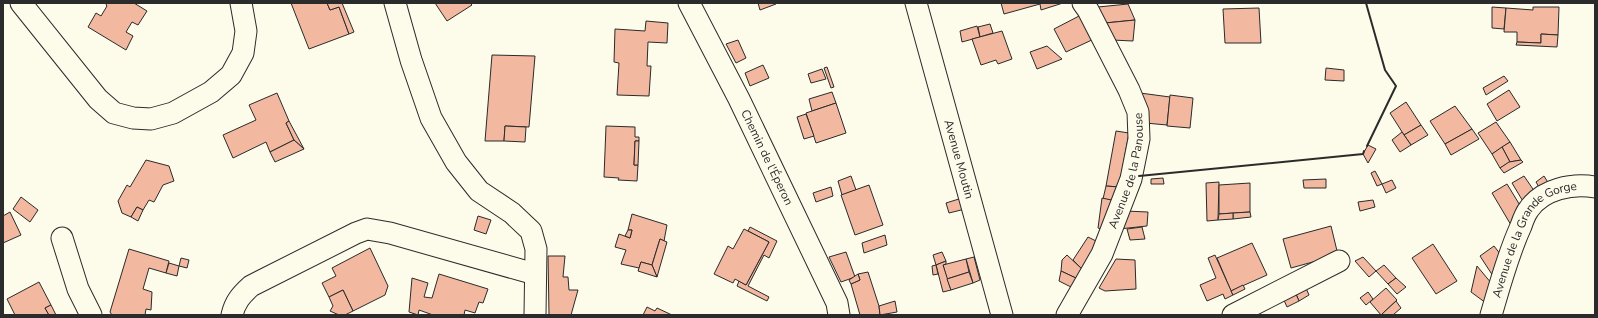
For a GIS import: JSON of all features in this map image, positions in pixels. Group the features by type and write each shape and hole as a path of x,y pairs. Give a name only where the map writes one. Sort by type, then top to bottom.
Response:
{"street":[{"path":"21,3 98,99 114,113 133,118 151,118 173,113 211,92 231,75 243,53 246,31 241,3"},
{"path":"395,3 411,60 431,118 456,162 479,191 512,213 531,231 536,249 535,315"},
{"name":"Chemin de l'Éperon","path":"689,3 742,106 837,303 840,315"},
{"name":"Avenue Moutin","path":"916,3 1002,315"},
{"name":"Avenue de la Panouse","path":"1067,315 1102,254 1131,179 1139,139 1138,112 1130,90 1083,3"},
{"name":"Avenue de la Grande Gorge","path":"1490,315 1517,234 1529,209 1544,196 1561,188 1582,185 1595,187"},
{"path":"232,315 235,303 251,286 356,233 367,230 390,233 535,274"},
{"path":"62,238 78,289 91,315"},
{"path":"1233,315 1339,261"}],"building":[{"path":"107,3 134,3 147,11 138,25 132,22 126,32 133,36 126,50 88,27 96,13 101,16 107,6"},
{"path":"291,3 327,3 330,10 339,7 349,34 309,49"},
{"path":"327,3 342,3 354,32 349,34 339,7 330,10"},
{"path":"435,3 470,3 472,5 447,21"},
{"path":"758,3 776,3 776,4 760,10"},
{"path":"1001,3 1063,3 1041,10 1040,4 1004,14"},
{"path":"1128,4 1135,20 1105,23 1098,7"},
{"path":"1492,7 1506,8 1504,29 1492,28"},
{"path":"1533,7 1559,7 1558,35 1541,34 1541,43 1517,42 1517,32 1504,32 1506,8 1533,10"},
{"path":"1259,8 1261,43 1225,43 1223,9"},
{"path":"1081,15 1094,39 1066,52 1054,29"},
{"path":"1135,20 1133,41 1112,40 1105,23"},
{"path":"646,21 668,23 667,43 648,42 647,66 651,66 649,96 617,95 619,63 614,62 615,29 645,31"},
{"path":"990,24 993,33 980,37 978,27"},
{"path":"977,26 980,37 962,42 960,31"},
{"path":"1002,31 1012,59 998,64 996,60 981,65 972,39"},
{"path":"1541,34 1558,35 1557,47 1516,45 1517,42 1541,43"},
{"path":"738,40 746,58 736,63 726,44"},
{"path":"1047,46 1062,59 1037,69 1030,52"},
{"path":"492,55 535,56 529,127 505,126 504,141 485,141"},
{"path":"763,65 769,78 750,86 745,73"},
{"path":"827,67 834,87 831,88 824,68"},
{"path":"1326,68 1344,70 1344,81 1325,80"},
{"path":"822,69 826,79 811,83 808,74"},
{"path":"1504,76 1508,81 1486,95 1483,88"},
{"path":"1509,90 1520,107 1497,121 1487,104"},
{"path":"832,92 836,103 812,111 809,99"},
{"path":"277,93 289,121 286,123 294,140 270,152 266,142 233,158 223,135 256,120 249,105"},
{"path":"1140,93 1170,97 1167,125 1145,123"},
{"path":"1170,95 1193,98 1190,128 1167,126"},
{"path":"1406,102 1421,125 1404,135 1390,113"},
{"path":"836,103 846,133 816,143 806,113"},
{"path":"1455,106 1472,129 1445,144 1430,121"},
{"path":"806,114 814,136 804,139 797,117"},
{"path":"289,121 304,149 294,140 286,123"},
{"path":"1496,122 1510,142 1492,154 1478,133"},
{"path":"1421,125 1428,135 1411,145 1404,135"},
{"path":"505,126 526,127 525,142 504,141"},
{"path":"606,126 635,127 635,137 639,137 639,141 635,141 634,165 638,165 637,181 618,180 619,178 604,177"},
{"path":"1472,129 1479,139 1451,155 1445,144"},
{"path":"1116,131 1129,133 1119,187 1106,186"},
{"path":"1402,132 1411,145 1400,152 1392,140"},
{"path":"294,140 304,149 275,162 270,152"},
{"path":"635,141 639,141 638,165 634,165"},
{"path":"1510,142 1521,160 1510,162 1502,147"},
{"path":"1368,145 1376,149 1368,163 1363,154"},
{"path":"1502,147 1510,162 1500,168 1492,154"},
{"path":"146,160 169,166 174,181 163,185 154,202 149,200 143,210 137,207 131,217 122,213 118,201 127,185 130,187"},
{"path":"1521,160 1523,162 1504,173 1500,168 1509,162"},
{"path":"1375,171 1382,184 1377,186 1371,173"},
{"path":"851,176 856,190 842,195 838,181"},
{"path":"1524,176 1535,192 1524,203 1512,183"},
{"path":"1544,176 1549,184 1540,189 1536,182"},
{"path":"1163,178 1164,184 1151,184 1151,179"},
{"path":"1326,179 1326,188 1304,188 1303,180"},
{"path":"1392,180 1396,188 1386,193 1382,184"},
{"path":"1219,182 1218,220 1207,221 1206,183"},
{"path":"1250,183 1250,212 1219,214 1219,185"},
{"path":"1507,184 1521,207 1511,225 1492,193"},
{"path":"869,185 883,225 855,235 841,195"},
{"path":"1106,186 1119,187 1116,201 1103,199"},
{"path":"831,187 833,196 816,202 813,193"},
{"path":"21,197 38,210 30,222 13,209"},
{"path":"962,198 965,209 949,213 946,203"},
{"path":"1102,198 1116,201 1104,230 1098,228"},
{"path":"1373,200 1375,207 1360,211 1358,202"},
{"path":"137,207 143,210 138,221 131,217"},
{"path":"1125,211 1148,212 1147,226 1119,229"},
{"path":"10,212 21,235 3,243 3,216"},
{"path":"1250,212 1251,217 1233,219 1233,213"},
{"path":"1233,213 1233,219 1218,220 1219,214"},
{"path":"632,214 667,225 664,241 660,239 652,265 641,262 639,268 621,264 626,250 615,247 619,234 630,238 632,230 628,230"},
{"path":"478,216 491,220 486,234 474,230"},
{"path":"1331,226 1338,255 1291,268 1283,239"},
{"path":"750,227 777,241 769,258 764,255 748,286 769,297 767,301 737,286 739,281 746,285 769,242 748,231"},
{"path":"1142,227 1145,239 1130,240 1127,229"},
{"path":"744,229 769,242 746,285 735,279 733,283 714,274 728,246 733,249"},
{"path":"628,230 632,230 630,238 625,236"},
{"path":"885,235 887,245 864,253 862,243"},
{"path":"1088,237 1098,242 1083,270 1073,260"},
{"path":"660,239 667,242 657,277 652,265"},
{"path":"1252,243 1267,275 1231,291 1217,258"},
{"path":"1433,244 1457,281 1436,294 1412,258"},
{"path":"1494,246 1501,255 1493,276 1480,256"},
{"path":"370,248 388,286 385,295 353,311 343,290 329,297 322,283 336,276 332,268"},
{"path":"129,249 169,261 166,273 149,268 143,289 152,292 151,310 146,309 145,315 112,315 110,312"},
{"path":"846,252 855,277 841,282 829,257"},
{"path":"942,252 946,261 936,265 933,255"},
{"path":"1067,255 1083,270 1078,279 1061,271 1062,260"},
{"path":"1215,255 1233,295 1225,299 1223,294 1207,301 1200,285 1216,278 1208,258"},
{"path":"548,256 565,256 563,277 568,277 569,290 578,290 571,315 549,315"},
{"path":"974,257 980,280 973,283 966,259"},
{"path":"1363,257 1376,271 1369,277 1355,261"},
{"path":"181,258 189,260 187,268 179,266"},
{"path":"966,259 969,272 947,279 943,265"},
{"path":"1116,259 1135,260 1136,289 1105,291 1099,288"},
{"path":"946,261 946,264 943,265 951,290 943,292 936,265"},
{"path":"641,262 652,265 657,277 638,271"},
{"path":"169,263 179,266 177,276 166,273"},
{"path":"936,265 938,274 933,275 932,266"},
{"path":"1384,265 1396,278 1388,284 1376,271"},
{"path":"1477,266 1492,284 1486,303 1471,292"},
{"path":"1061,271 1078,279 1073,288 1059,281"},
{"path":"868,272 879,306 880,315 860,315 851,284 860,280 858,274"},
{"path":"969,272 973,283 951,290 947,279"},
{"path":"439,274 488,289 483,303 479,302 475,313 465,310 464,315 433,315 419,310 418,315 409,312 412,278 428,283 424,297 432,298"},
{"path":"858,274 860,280 851,284 849,280"},
{"path":"1396,278 1406,287 1397,294 1388,284"},
{"path":"39,282 51,305 45,308 49,315 15,315 7,299"},
{"path":"1243,285 1245,289 1233,295 1231,291"},
{"path":"1305,286 1309,295 1299,301 1295,292"},
{"path":"1386,288 1397,300 1381,315 1370,302"},
{"path":"343,290 353,311 345,315 339,315 330,311 333,306 329,297"},
{"path":"1295,292 1299,301 1287,307 1283,298"},
{"path":"1368,292 1373,299 1366,305 1360,298"},
{"path":"895,301 897,312 880,315 879,306"},
{"path":"1396,301 1401,308 1393,315 1381,315"},
{"path":"51,305 56,315 49,315 45,308"},
{"path":"647,307 655,311 657,308 672,315 643,315"}],"wall":[{"path":"1366,3 1385,70 1396,86 1367,146"},
{"path":"1139,176 1363,154 1364,151"}]}
